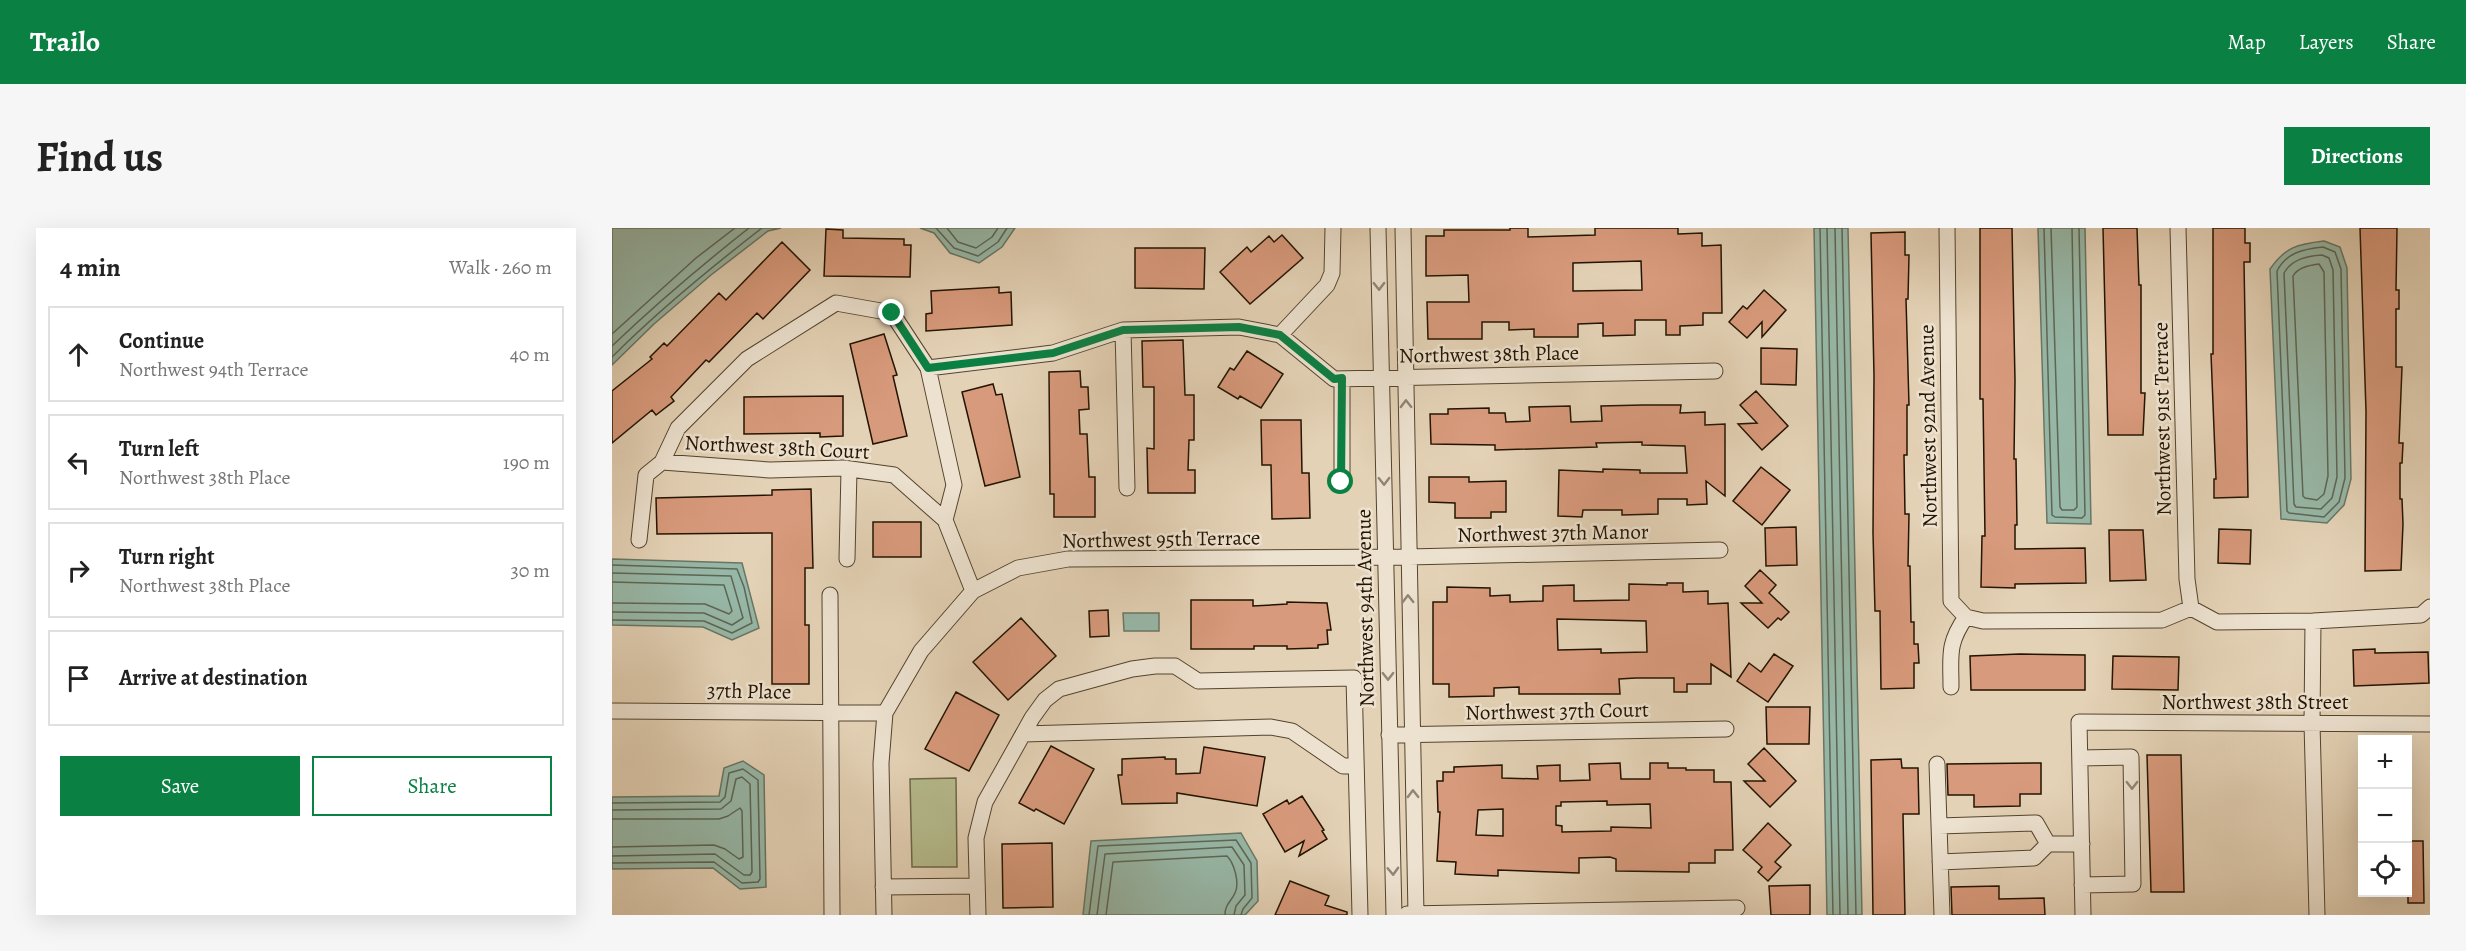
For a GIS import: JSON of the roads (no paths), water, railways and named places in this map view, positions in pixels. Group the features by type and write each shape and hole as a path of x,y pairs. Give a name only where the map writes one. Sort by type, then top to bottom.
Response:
{"street":[{"path":"1280,335 1327,285 1332,273 1333,228"},
{"name":"Northwest 94th Avenue","path":"1378,228 1394,915"},
{"name":"Northwest 94th Avenue","path":"1403,228 1416,915"},
{"name":"Northwest 92nd Avenue","path":"1947,228 1952,601 1966,617"},
{"name":"Northwest 91st Terrace","path":"2178,228 2187,579 2191,608"},
{"path":"639,540 646,476 662,462 678,428 747,359 836,303 892,313 928,368 954,485 945,520 972,591"},
{"name":"Northwest 38th Place","path":"928,368 1053,353 1123,330 1239,327 1280,335 1334,379 1715,372"},
{"path":"1123,330 1127,488"},
{"path":"1341,482 1342,378"},
{"name":"Northwest 38th Court","path":"662,462 770,470 849,470 894,475 945,520"},
{"path":"847,559 849,470"},
{"name":"Northwest 37th Manor","path":"1386,557 1720,550"},
{"name":"Northwest 95th Terrace","path":"884,915 880,763 885,713 921,651 972,591 1018,568 1068,559 1386,557"},
{"path":"830,595 832,915"},
{"path":"1951,687 1954,635 1966,617 1983,621 2162,620 2191,608 2217,622 2313,621 2421,615 2430,607"},
{"path":"2313,621 2312,723 2317,915"},
{"path":"978,915 976,838 985,802 1023,734 1046,700 1059,689 1132,669 1175,666 1198,681 1354,678 1360,915"},
{"name":"37th Place","path":"612,711 885,713"},
{"name":"Northwest 38th Street","path":"2080,758 2079,722 2430,724"},
{"path":"1023,734 1271,727 1292,730 1343,766 1356,766"},
{"name":"Northwest 37th Court","path":"1389,735 1726,729"},
{"path":"2082,885 2133,884 2131,757 2080,758 2082,885 2083,915"},
{"path":"1937,764 1942,915"},
{"path":"1939,826 2036,823 2048,844"},
{"path":"1940,862 2034,858 2048,844 2082,844"},
{"path":"883,887 977,886"},
{"path":"1394,915 1737,908"}],"water":[{"path":"612,228 781,228 768,231 711,275 654,324 612,365"},
{"path":"920,228 1015,228 1002,247 979,263 950,253 934,233"},
{"path":"1814,228 1848,228 1862,915 1827,915"},
{"path":"2038,228 2085,228 2091,524 2047,523"},
{"path":"2324,241 2340,247 2347,268 2351,479 2344,505 2327,523 2281,519 2270,269 2287,251"},
{"path":"612,559 742,563 759,628 732,640 703,627 612,625"},
{"path":"1123,613 1159,613 1159,631 1124,631"},
{"path":"743,761 764,775 766,887 740,889 713,868 612,869 612,797 719,796 724,768"},
{"path":"1241,833 1257,861 1258,901 1245,915 1083,915 1091,841"}]}
